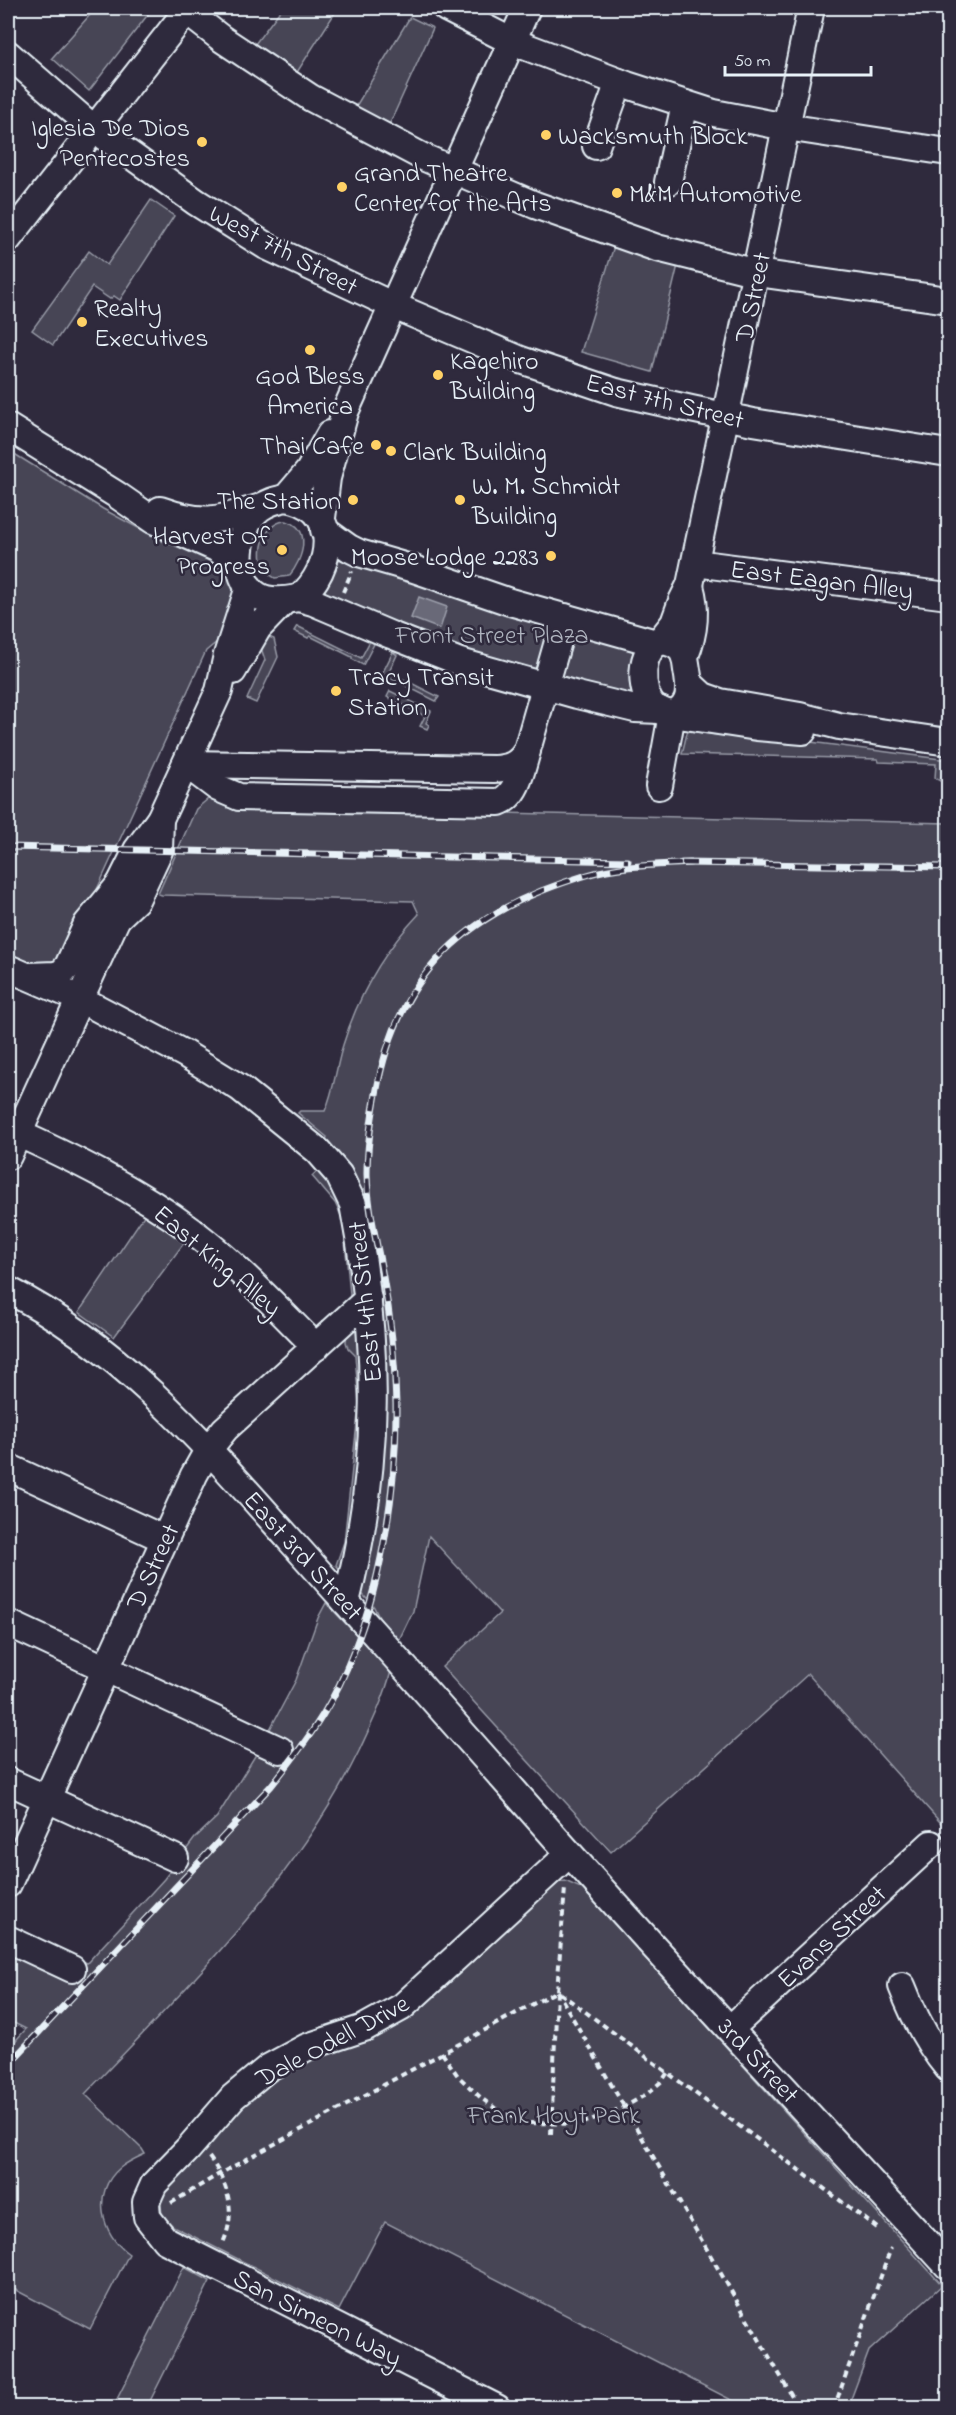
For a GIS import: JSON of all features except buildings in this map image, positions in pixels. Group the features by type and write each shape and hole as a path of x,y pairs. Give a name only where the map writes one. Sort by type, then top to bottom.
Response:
{"street":[{"path":"446,8 511,40 619,82 714,113 786,127 948,152"},
{"path":"286,498 309,471 345,412 527,8"},
{"name":"D Street","path":"657,642 674,623 692,574 811,8"},
{"path":"8,239 186,9 222,39 311,98 423,157 535,205 657,248 757,273 948,300"},
{"name":"West 7th Street","path":"8,54 93,128 196,202 266,246 394,306"},
{"path":"596,147 619,82"},
{"path":"668,182 686,104"},
{"name":"East 7th Street","path":"394,306 530,363 616,392 727,415 948,453"},
{"path":"18,972 55,975 62,973 68,966 87,924 120,884 137,850 160,819 219,691 240,661 258,628 292,599 309,590 321,572 325,550 323,524 327,478 345,412"},
{"path":"8,427 153,520 218,549 245,577 257,595 272,600 292,599 313,602 452,659 619,705 798,731 839,726"},
{"path":"117,495 184,518 210,522 258,508 271,501 286,498 299,500 311,505 323,524 342,544 359,553 564,617 675,645 685,656 689,696 685,705 666,712"},
{"path":"219,691 227,655 240,620 245,577 240,546 242,534 246,523 258,508"},
{"name":"D Street","path":"685,656 696,604 692,574"},
{"name":"East Eagan Alley","path":"692,574 948,596"},
{"path":"186,764 494,769 514,766 527,750 564,617"},
{"path":"657,642 647,651 644,674 648,697 666,712"},
{"path":"689,683 696,691 711,699 839,726 948,742"},
{"path":"659,786 666,712"},
{"path":"117,918 136,900 159,851 160,819"},
{"path":"11,1139 117,918 120,884"},
{"name":"East 4th Street","path":"18,972 80,999 185,1054 240,1088 318,1151 339,1175 352,1204 369,1299 374,1403 372,1455 359,1552 346,1602"},
{"name":"East King Alley","path":"11,1139 115,1182 152,1203 184,1225 235,1267 316,1347"},
{"name":"East 3rd Street","path":"8,1290 65,1324 116,1361 162,1402 346,1602 569,1854"},
{"name":"D Street","path":"8,1884 164,1539 208,1450 225,1429 369,1299"},
{"path":"8,1467 164,1539"},
{"path":"8,1623 280,1750"},
{"path":"8,1781 175,1858"},
{"name":"Evans Street","path":"730,2029 931,1844"},
{"name":"3rd Street","path":"569,1854 730,2029 945,2254"},
{"name":"Dale Odell Drive","path":"147,2217 146,2202 154,2184 233,2097 268,2068 307,2047 364,2028 402,2007 569,1854"},
{"path":"8,1940 72,1969"},
{"path":"902,1986 917,2023 932,2049 948,2068"},
{"name":"San Simeon Way","path":"147,2217 165,2240 497,2408"}],"path":[{"path":"339,602 352,570"},
{"path":"551,2134 557,1991 565,1887"},
{"path":"147,2217 221,2173 557,1991"},
{"path":"557,1991 880,2230"},
{"path":"557,1991 799,2408"},
{"path":"442,2053 458,2076 499,2111 526,2123 580,2124 624,2107 647,2094 662,2081 668,2072"},
{"path":"196,2140 221,2173 230,2196 229,2226 220,2250"},
{"path":"834,2408 891,2248"}],"green space":[{"path":"96,8 153,8 89,91 52,58"},
{"path":"282,8 338,8 294,77 252,48"},
{"path":"410,17 433,28 386,132 353,111"},
{"path":"151,200 174,216 120,300 114,296 110,299 92,287 53,345 32,330 89,251 107,265"},
{"path":"614,246 678,265 652,372 581,352"},
{"path":"8,450 103,509 164,542 172,538 195,546 227,572 237,597 224,636 206,651 83,920 58,964 34,965 8,955"},
{"path":"285,521 294,524 299,530 303,545 298,562 289,576 275,578 263,565 262,546 270,529"},
{"name":"Front Street Plaza","path":"335,554 550,626 538,671 485,663 322,593 331,575"},
{"path":"297,626 361,658 370,641 374,644 363,665 310,636 308,638 294,631"},
{"path":"578,633 635,643 642,699 560,681 567,649"},
{"path":"260,638 274,639 278,657 256,703 247,699 265,660"},
{"path":"393,652 397,655 389,672 439,697 436,701 382,674"},
{"path":"390,691 431,711 426,723 429,725 427,729 420,726 425,716 387,697"},
{"path":"719,730 948,760 948,772 943,772 940,781 935,778 936,764 879,762 878,759 682,754 689,731 717,735"},
{"path":"208,799 238,807 948,823 948,1831 808,1674 611,1852 442,1667 500,1613 429,1536 413,1611 398,1642 383,1626 374,1607 336,1565 344,1542 359,1405 355,1355 346,1342 350,1294 343,1220 335,1203 312,1176 318,1170 327,1137 298,1113 300,1111 325,1111 343,1045 364,992 394,943 419,914 413,901 158,894 196,809"},
{"path":"147,1211 187,1239 114,1337 79,1312"},
{"path":"326,1603 391,1671 388,1681 359,1751 333,1800 303,1846 236,1933 85,2094 145,2154 120,2168 105,2189 103,2213 106,2225 119,2246 129,2254 90,2329 8,2286 8,2049 26,2029 8,2020 8,1943 14,1930 87,1963 164,1879 195,1838 217,1817 260,1748 296,1680 318,1618"},
{"name":"Frank Hoyt Park","path":"565,1881 583,1889 942,2285 869,2351 848,2407 745,2407 385,2222 339,2310 173,2226 162,2215 160,2195 239,2106 266,2082 319,2053 553,1884"},
{"path":"184,2267 210,2281 147,2407 113,2407"}],"water":[{"path":"419,597 447,607 440,629 411,618"}],"railway":[{"path":"8,847 628,861"},
{"path":"682,863 948,867"},
{"path":"8,2065 271,1786 322,1716 339,1686 358,1639 377,1574 394,1471 396,1404 392,1340 369,1200 367,1174 376,1094 387,1050 402,1012 421,979 446,951 474,927 507,907 545,889 587,875 612,869 690,863"}],"place":[{"name":"Wacksmuth Block","path":"546,135"},
{"name":"Iglesia De Dios Pentecostes","path":"202,142"},
{"name":"Grand Theatre Center for the Arts","path":"342,187"},
{"name":"M&M Automotive","path":"617,193"},
{"name":"Realty Executives","path":"82,322"},
{"name":"God Bless America","path":"310,350"},
{"name":"Kagehiro Building","path":"438,375"},
{"name":"Thai Cafe","path":"376,445"},
{"name":"Clark Building","path":"391,451"},
{"name":"The Station","path":"353,500"},
{"name":"W. M. Schmidt Building","path":"460,500"},
{"name":"Harvest Of Progress","path":"282,550"},
{"name":"Moose Lodge 2283","path":"551,556"},
{"name":"Tracy Transit Station","path":"336,691"}]}
